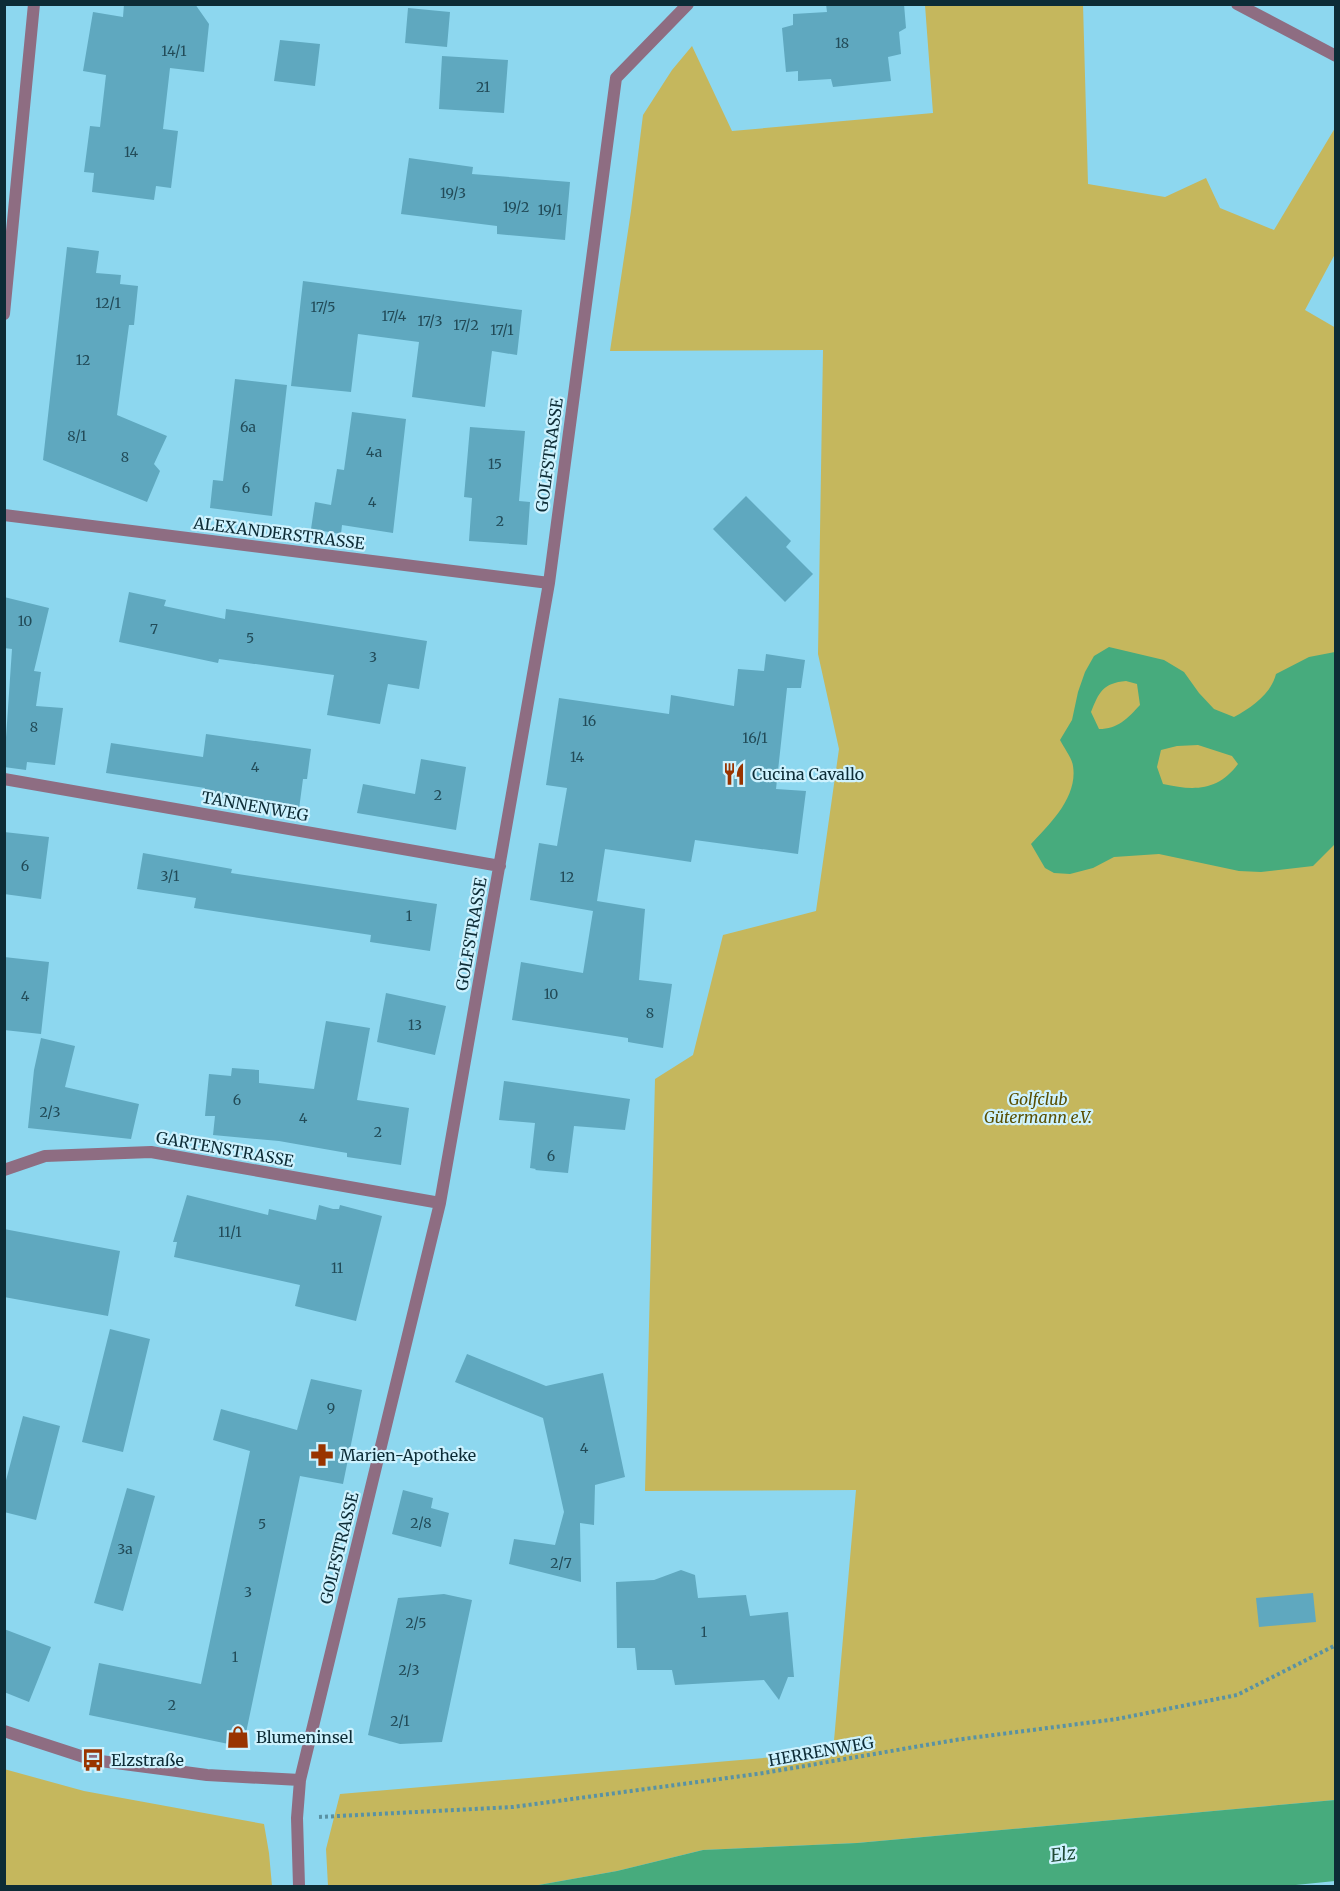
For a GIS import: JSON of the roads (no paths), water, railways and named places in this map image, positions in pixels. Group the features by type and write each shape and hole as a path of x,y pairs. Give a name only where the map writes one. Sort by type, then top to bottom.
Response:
{"street":[{"path":"4,314 34,4"},
{"name":"GOLFSTRASSE","path":"299,1887 296,1851 300,1780 440,1203 500,866 549,583 616,78 688,4"},
{"path":"1238,4 1335,56"},
{"name":"ALEXANDERSTRASSE","path":"4,515 549,583"},
{"name":"TANNENWEG","path":"4,779 500,866"},
{"name":"GARTENSTRASSE","path":"4,1170 45,1156 151,1152 440,1203"},
{"path":"4,1731 93,1761 207,1775 300,1780"}],"water":[{"path":"1109,647 1164,660 1184,672 1214,709 1234,717 1265,694 1276,674 1309,657 1335,652 1335,844 1313,866 1261,872 1239,871 1159,854 1114,857 1093,868 1070,874 1054,873 1045,868 1031,844 1061,809 1071,788 1072,763 1060,740 1072,720 1078,692 1094,656","holes":["1126,681 1137,684 1140,705 1117,725 1099,729 1091,712 1097,699 1107,686","1198,745 1232,756 1238,764 1222,780 1205,787 1185,788 1163,784 1157,767 1161,750 1177,746"]},
{"name":"Elz","path":"1335,1800 1335,1881 1286,1886 533,1886 617,1871 703,1850 857,1843"}],"place":[{"name":"Cucina Cavallo","path":"734,774"},
{"name":"Marien-Apotheke","path":"322,1455"},
{"name":"Blumeninsel","path":"238,1737"},
{"name":"Elzstraße","path":"93,1760"}],"park label":[{"name":"Golfclub Gütermann e.V.","path":"1038,1108"}]}
